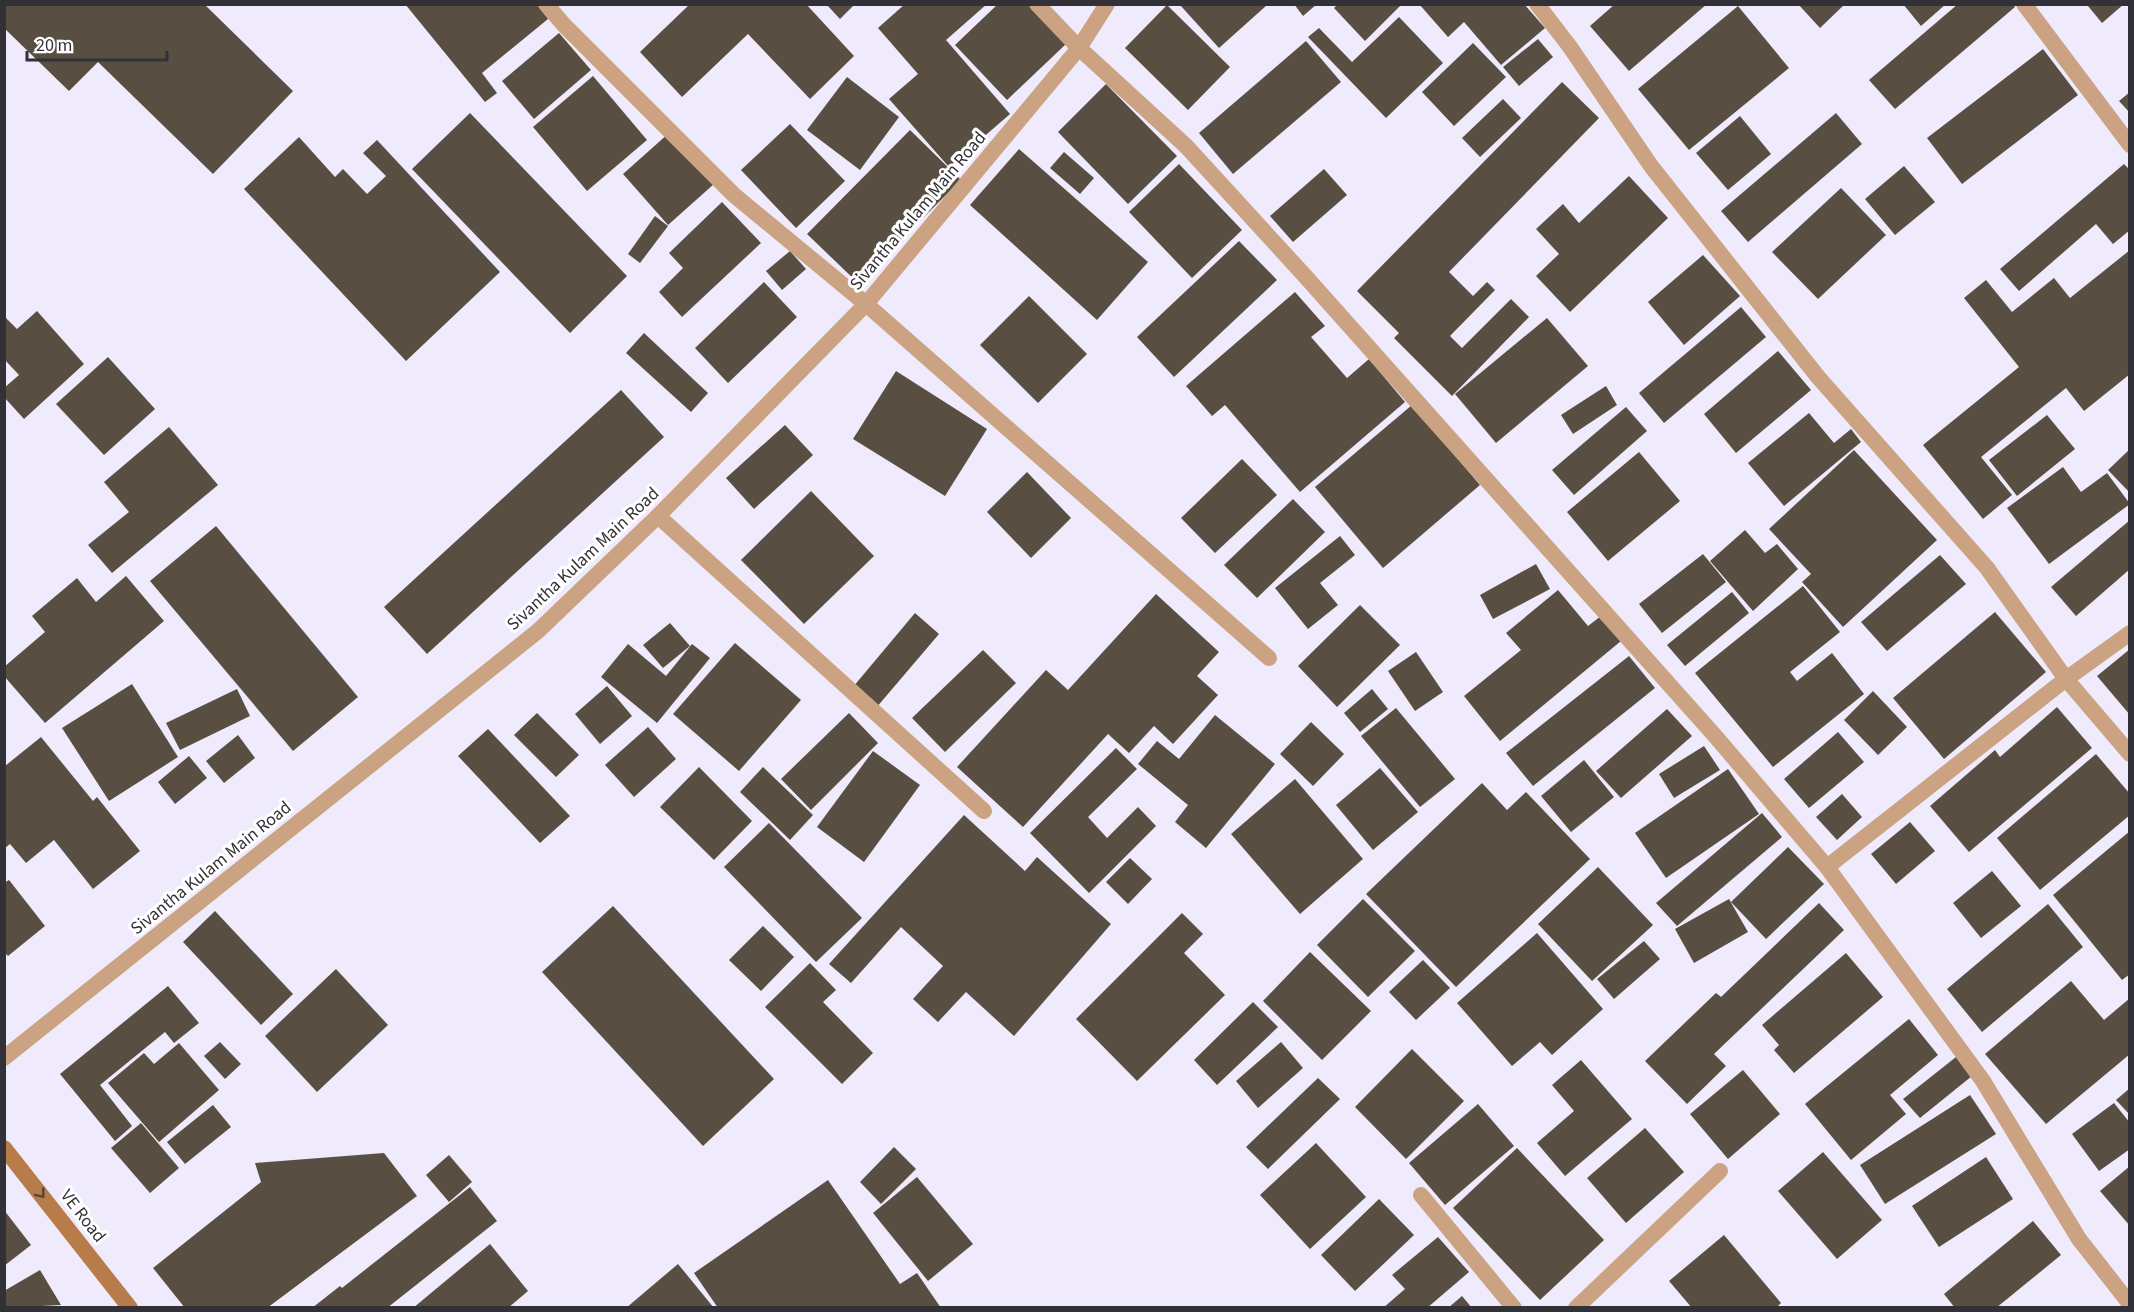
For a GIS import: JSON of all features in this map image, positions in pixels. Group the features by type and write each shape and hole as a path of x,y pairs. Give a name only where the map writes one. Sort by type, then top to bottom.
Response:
{"main road":[{"name":"VE Road","path":"6,1153 130,1308"}],"street":[{"path":"546,4 564,25 734,195 866,304 1269,658"},
{"path":"1038,4 1079,48 1186,146 1305,276 1700,719 1827,867 1983,1080 2079,1239 2130,1304"},
{"name":"Sivantha Kulam Main Road","path":"4,1058 538,631 658,516 866,304 1079,48 1107,4"},
{"path":"1537,4 1570,47 1658,175 1818,377 1987,568 2066,679 2130,754"},
{"path":"2024,4 2130,145"},
{"path":"658,516 984,811"},
{"path":"1827,867 2066,679 2130,633"},
{"path":"1576,1308 1720,1171"},
{"path":"1421,1195 1514,1308"}],"building":[{"path":"4,4 204,4 293,91 213,174 98,62 69,91 4,28"},
{"path":"405,4 537,4 548,19 482,73 497,93 485,102"},
{"path":"690,4 806,4 854,56 810,99 748,34 682,97 640,52"},
{"path":"826,4 855,4 840,19"},
{"path":"905,4 987,4 946,40 1010,114 949,167 889,99 918,74 878,28"},
{"path":"998,4 1029,4 1066,44 1007,100 955,45"},
{"path":"1294,4 1317,4 1303,16"},
{"path":"1338,4 1402,4 1365,41 1334,8"},
{"path":"1419,4 1524,4 1545,28 1501,65 1464,22 1448,37"},
{"path":"1615,4 1707,4 1629,71 1590,26"},
{"path":"1798,4 1845,4 1820,28"},
{"path":"1903,4 1946,4 1921,26"},
{"path":"1958,4 2013,4 2015,7 1895,109 1869,80"},
{"path":"2090,4 2124,4 2102,23 2088,6"},
{"path":"1167,5 1230,67 1188,110 1125,48"},
{"path":"1180,5 1267,5 1219,48"},
{"path":"1738,6 1789,68 1689,150 1638,89"},
{"path":"1399,17 1443,63 1386,118 1308,37 1319,28 1352,62"},
{"path":"559,33 591,70 534,119 502,81"},
{"path":"1538,39 1553,57 1519,86 1503,67"},
{"path":"1306,41 1341,82 1233,174 1199,133"},
{"path":"1473,43 1506,77 1454,126 1422,92"},
{"path":"2043,49 2078,95 1962,184 1927,138"},
{"path":"593,76 647,140 587,191 533,127"},
{"path":"847,77 899,117 860,170 807,130"},
{"path":"1562,82 1599,118 1449,272 1473,296 1487,282 1495,290 1450,336 1462,348 1511,299 1529,317 1452,396 1394,338 1399,333 1357,291"},
{"path":"1106,84 1177,156 1128,204 1058,132"},
{"path":"2130,92 2130,113 2119,101"},
{"path":"1503,99 1521,118 1480,157 1462,138"},
{"path":"470,113 627,276 570,333 412,169"},
{"path":"1836,113 1862,144 1748,242 1721,211"},
{"path":"1740,116 1771,154 1728,190 1696,153"},
{"path":"790,124 845,181 796,228 741,170"},
{"path":"910,130 961,180 858,283 807,234"},
{"path":"669,133 714,184 668,225 623,174"},
{"path":"299,137 335,177 343,169 367,194 386,176 363,153 377,140 500,272 406,361 244,189"},
{"path":"1019,149 1148,262 1097,320 970,205"},
{"path":"1064,152 1094,178 1080,194 1050,168"},
{"path":"1179,164 1242,230 1192,278 1129,212"},
{"path":"2124,164 2130,170 2130,230 2113,244 2096,224 2019,291 2000,269"},
{"path":"1904,166 1935,202 1895,235 1865,199"},
{"path":"1324,169 1347,195 1293,242 1270,216"},
{"path":"1629,176 1668,218 1570,312 1536,276 1559,254 1536,229 1563,204 1579,223"},
{"path":"1841,188 1886,235 1818,299 1772,252"},
{"path":"722,202 761,243 682,317 659,292 683,268 669,253"},
{"path":"655,216 668,226 640,263 628,254"},
{"path":"1239,241 1277,280 1174,377 1137,337"},
{"path":"2130,250 2130,374 2084,411 2066,388 1981,457 2012,495 1983,519 1923,445 2019,367 1964,298 1986,280 2012,312 2054,278 2070,298"},
{"path":"790,251 806,269 782,290 766,271"},
{"path":"1703,255 1740,296 1684,345 1648,302"},
{"path":"764,282 797,317 728,383 695,348"},
{"path":"1295,292 1325,326 1311,337 1347,378 1369,359 1405,402 1300,492 1225,405 1212,416 1186,386"},
{"path":"1029,296 1087,354 1038,403 980,345"},
{"path":"1741,307 1766,337 1664,423 1639,393"},
{"path":"37,311 84,364 24,419 4,397 4,388 19,375 4,359 4,316 17,329"},
{"path":"1547,318 1588,366 1496,443 1455,394"},
{"path":"644,333 708,393 691,412 626,353"},
{"path":"1778,351 1811,390 1736,453 1704,414"},
{"path":"108,357 155,409 104,455 56,404"},
{"path":"896,371 987,429 945,496 853,439"},
{"path":"1606,386 1617,405 1573,434 1561,415"},
{"path":"621,390 664,437 427,654 384,607"},
{"path":"1412,405 1480,485 1383,568 1315,487"},
{"path":"1626,407 1647,431 1574,495 1552,470"},
{"path":"1809,413 1834,443 1851,429 1861,442 1784,506 1748,463"},
{"path":"2047,415 2075,449 2017,496 1989,460"},
{"path":"785,425 813,455 754,509 726,478"},
{"path":"169,427 218,485 112,573 88,545 129,512 104,482"},
{"path":"2130,449 2130,493 2108,470"},
{"path":"1854,450 1937,540 1843,627 1802,582 1811,574 1769,529"},
{"path":"1639,452 1680,501 1608,561 1567,512"},
{"path":"1242,459 1277,495 1215,553 1181,518"},
{"path":"2063,467 2081,492 2107,473 2130,504 2049,564 2007,508"},
{"path":"1027,472 1071,518 1031,558 987,512"},
{"path":"811,491 874,556 804,624 741,560"},
{"path":"1293,499 1325,532 1257,598 1224,565"},
{"path":"2130,520 2130,569 2076,616 2051,587"},
{"path":"216,526 358,697 293,751 150,581"},
{"path":"1745,530 1765,553 1777,544 1798,569 1753,611 1710,561"},
{"path":"1340,536 1355,555 1320,583 1338,605 1308,629 1275,588"},
{"path":"1703,554 1726,582 1662,633 1639,604"},
{"path":"1940,555 1966,584 1887,651 1861,622"},
{"path":"1536,564 1550,589 1493,619 1480,595"},
{"path":"126,576 164,621 45,723 4,676 4,667 45,632 32,616 77,578 96,602"},
{"path":"1803,586 1840,632 1790,672 1797,681 1832,653 1864,694 1773,767 1695,673"},
{"path":"1558,590 1588,626 1601,616 1621,641 1500,741 1464,696 1521,650 1506,633"},
{"path":"1732,592 1749,613 1685,666 1667,645"},
{"path":"1156,594 1219,652 1197,676 1218,695 1173,744 1154,726 1129,753 1108,734 1023,827 957,767 1046,670 1068,690"},
{"path":"1360,605 1400,645 1337,707 1298,666"},
{"path":"1995,612 2046,672 1944,759 1893,698"},
{"path":"915,613 939,634 876,708 853,687"},
{"path":"670,623 690,646 663,668 643,645"},
{"path":"735,643 801,700 739,771 673,714"},
{"path":"628,644 666,676 692,644 710,658 657,723 601,677"},
{"path":"2130,649 2130,715 2097,676"},
{"path":"983,650 1016,683 945,752 912,718"},
{"path":"1416,652 1443,692 1415,711 1388,671"},
{"path":"1629,656 1655,688 1533,786 1506,753"},
{"path":"132,684 178,757 109,801 62,728"},
{"path":"607,686 632,716 600,744 575,714"},
{"path":"237,689 250,716 180,750 166,723"},
{"path":"1372,689 1388,709 1360,732 1344,713"},
{"path":"1873,691 1907,727 1878,755 1844,720"},
{"path":"2057,707 2092,748 1969,852 1930,806 1995,750 2000,757"},
{"path":"1396,708 1455,779 1420,807 1361,736"},
{"path":"1667,709 1692,736 1621,798 1596,771"},
{"path":"537,713 579,755 556,777 514,735"},
{"path":"849,713 878,743 811,810 781,779"},
{"path":"1215,715 1275,764 1206,848 1175,822 1188,805 1138,764 1157,741 1179,759"},
{"path":"1311,722 1344,754 1313,786 1280,754"},
{"path":"648,727 676,759 634,797 605,765"},
{"path":"488,729 570,816 540,843 458,756"},
{"path":"1838,732 1864,762 1809,808 1784,779"},
{"path":"238,735 255,758 224,783 206,761"},
{"path":"41,737 93,801 97,797 140,851 93,889 54,840 26,863 10,844 5,848 5,766"},
{"path":"1704,746 1720,770 1674,798 1659,774"},
{"path":"1116,748 1137,769 1088,817 1107,838 1138,807 1156,826 1089,893 1030,833"},
{"path":"873,751 920,785 864,862 817,827"},
{"path":"2096,754 2130,794 2130,815 2040,890 1997,838"},
{"path":"189,756 207,778 175,804 158,782"},
{"path":"1584,760 1614,797 1571,832 1541,796"},
{"path":"699,767 752,821 714,860 660,807"},
{"path":"763,767 813,815 790,840 740,792"},
{"path":"1380,768 1418,812 1373,850 1336,805"},
{"path":"1728,769 1759,814 1666,878 1635,833"},
{"path":"1295,779 1363,859 1300,914 1231,834"},
{"path":"1482,783 1507,810 1526,792 1590,859 1456,987 1366,894"},
{"path":"1842,794 1862,817 1837,840 1816,817"},
{"path":"1762,813 1782,837 1677,926 1656,903"},
{"path":"964,815 1025,871 1037,857 1111,924 1014,1036 966,992 938,1022 913,999 943,966 901,927 851,983 829,964"},
{"path":"1910,822 1935,851 1896,884 1871,854"},
{"path":"769,823 862,918 816,962 724,867"},
{"path":"2130,831 2130,974 2122,980 2053,895"},
{"path":"1788,847 1824,884 1766,939 1731,902"},
{"path":"1130,858 1152,879 1128,904 1106,882"},
{"path":"1598,867 1653,925 1592,981 1538,924"},
{"path":"1992,871 2021,906 1981,938 1953,903"},
{"path":"9,880 45,926 8,956 4,952 4,883"},
{"path":"1363,899 1415,951 1368,997 1317,945"},
{"path":"1729,899 1748,932 1694,963 1675,929"},
{"path":"1819,903 1844,930 1714,1054 1726,1066 1687,1104 1645,1061 1716,993 1721,997"},
{"path":"2048,904 2083,947 1982,1032 1947,989"},
{"path":"613,906 774,1079 703,1146 542,972"},
{"path":"215,911 293,994 261,1025 183,942"},
{"path":"1182,913 1203,934 1184,953 1225,995 1137,1081 1076,1019"},
{"path":"763,926 794,957 761,991 729,960"},
{"path":"1537,933 1603,1009 1552,1055 1540,1042 1512,1066 1457,1003"},
{"path":"1644,941 1660,959 1614,999 1597,979"},
{"path":"1310,952 1371,1011 1322,1060 1263,1001"},
{"path":"1846,953 1883,997 1794,1073 1774,1050 1779,1045 1762,1025"},
{"path":"1423,960 1450,988 1416,1020 1389,992"},
{"path":"810,963 836,990 823,1002 873,1053 842,1084 765,1007"},
{"path":"336,969 388,1025 317,1092 265,1036"},
{"path":"2071,981 2104,1020 2130,998 2130,1054 2046,1124 1985,1054"},
{"path":"168,986 199,1023 174,1043 165,1032 100,1085 132,1126 115,1141 60,1074"},
{"path":"1253,1002 1278,1027 1217,1085 1194,1060"},
{"path":"1909,1019 1938,1055 1890,1095 1906,1114 1851,1160 1805,1104"},
{"path":"220,1042 241,1064 225,1079 204,1056"},
{"path":"1281,1042 1303,1068 1258,1108 1236,1081"},
{"path":"179,1043 219,1090 159,1142 108,1083 144,1053 154,1064"},
{"path":"1412,1049 1464,1101 1406,1159 1355,1107"},
{"path":"1956,1057 1972,1076 1920,1118 1903,1099"},
{"path":"1581,1060 1632,1119 1565,1176 1537,1143 1574,1111 1552,1085"},
{"path":"1743,1070 1780,1114 1728,1159 1690,1114"},
{"path":"1318,1078 1340,1099 1268,1169 1246,1147"},
{"path":"2130,1088 2130,1115 2116,1100"},
{"path":"1970,1095 1996,1134 1885,1204 1860,1165"},
{"path":"2114,1103 2130,1123 2130,1149 2099,1171 2072,1134"},
{"path":"1478,1104 1514,1146 1445,1205 1409,1163"},
{"path":"213,1105 231,1127 185,1164 167,1142"},
{"path":"141,1123 179,1168 150,1193 111,1148"},
{"path":"1645,1128 1684,1172 1626,1223 1587,1178"},
{"path":"1316,1143 1366,1197 1310,1249 1260,1195"},
{"path":"894,1147 916,1169 881,1204 860,1182"},
{"path":"1517,1148 1604,1240 1540,1300 1453,1208"},
{"path":"1823,1152 1882,1220 1837,1259 1778,1191"},
{"path":"384,1153 417,1196 267,1308 185,1308 153,1268 261,1182 255,1163"},
{"path":"449,1155 472,1182 449,1202 426,1175"},
{"path":"1986,1157 2013,1199 1939,1247 1912,1206"},
{"path":"2130,1166 2130,1226 2100,1191"},
{"path":"917,1177 973,1244 928,1281 873,1213"},
{"path":"828,1180 900,1284 917,1273 941,1308 718,1308 694,1273"},
{"path":"470,1187 497,1221 387,1308 312,1308 340,1286 342,1288"},
{"path":"1379,1199 1414,1235 1355,1291 1321,1255"},
{"path":"4,1210 31,1245 4,1266"},
{"path":"2033,1221 2061,1255 1996,1308 1955,1308 1944,1294"},
{"path":"1724,1235 1781,1303 1776,1308 1692,1308 1669,1281"},
{"path":"1438,1237 1469,1272 1427,1308 1383,1308 1405,1289 1392,1275"},
{"path":"490,1244 528,1291 508,1308 413,1308"},
{"path":"678,1264 714,1308 626,1308"},
{"path":"40,1270 61,1305 4,1308 4,1291"},
{"path":"1462,1296 1472,1308 1448,1308"}]}
